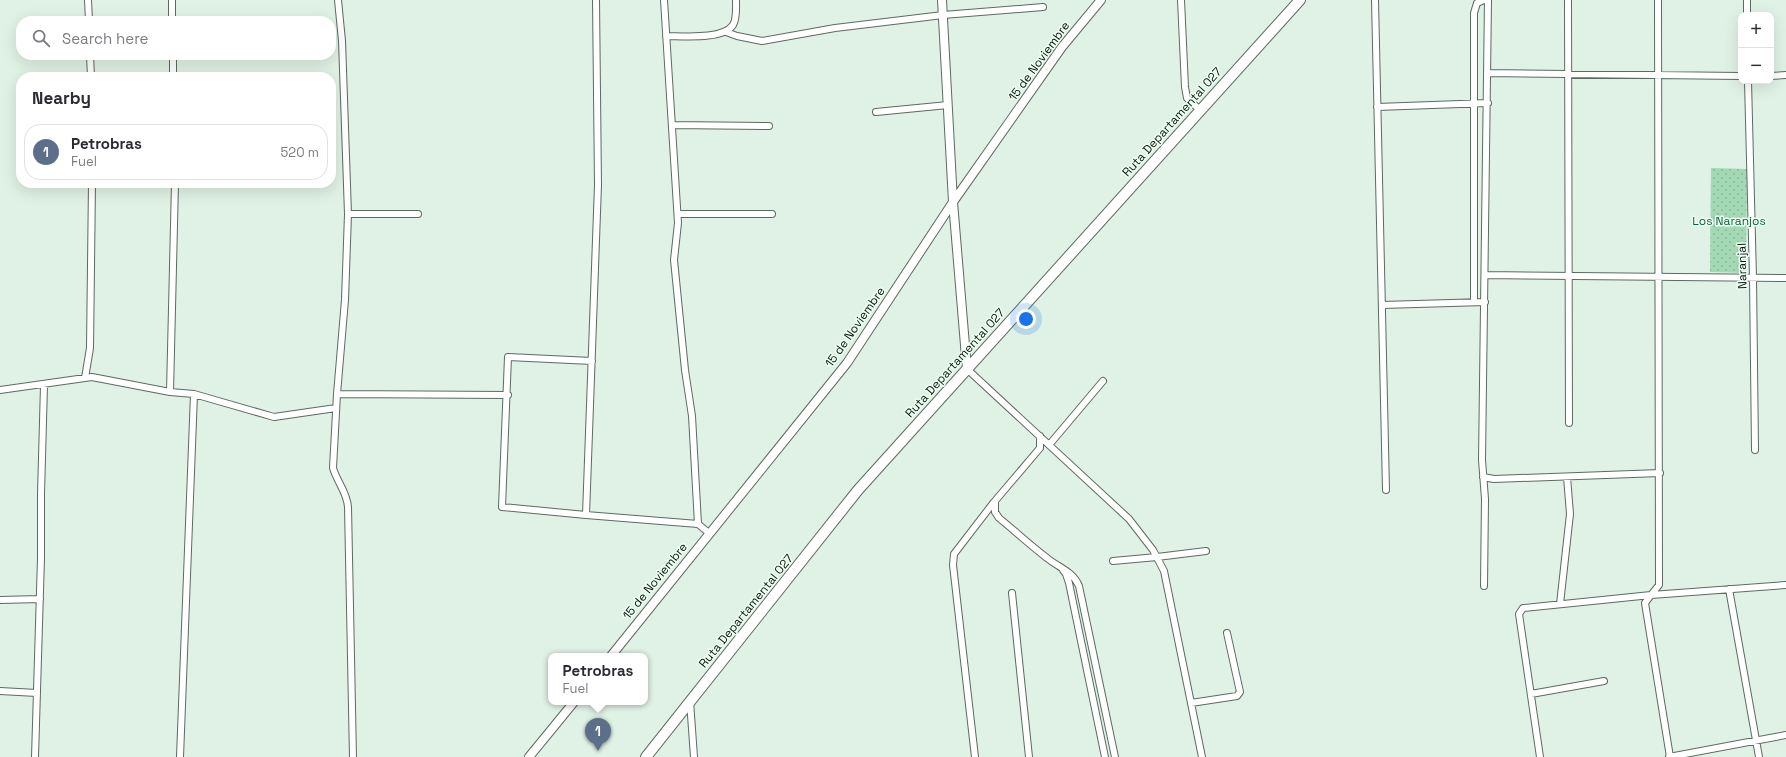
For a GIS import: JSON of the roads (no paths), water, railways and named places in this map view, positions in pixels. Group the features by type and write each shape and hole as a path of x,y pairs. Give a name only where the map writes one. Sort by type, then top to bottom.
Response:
{"main road":[{"name":"Ruta Departamental 027","path":"646,757 858,490 1300,0"}],"street":[{"path":"88,0 89,16"},
{"path":"172,0 172,16"},
{"path":"338,0 342,41 348,214 345,300 337,394 333,468 336,478 347,498 348,507 352,757"},
{"path":"586,515 598,185 596,0"},
{"path":"664,0 678,214 674,260 685,370 692,416 698,524"},
{"path":"726,32 733,24 736,0"},
{"path":"942,0 953,202 967,369 1129,519 1157,557 1164,571 1202,757"},
{"name":"15 de Noviembre","path":"612,653 847,363 953,202 1062,46 1101,0"},
{"path":"1181,0 1185,87 1187,98 1200,110"},
{"path":"1375,0 1386,490"},
{"path":"1474,302 1474,13 1477,3 1484,0"},
{"path":"1484,586 1485,499 1483,477 1488,0"},
{"path":"1568,0 1569,422"},
{"path":"1658,0 1660,277 1659,585 1644,603 1670,757 1786,735"},
{"path":"1747,0 1747,12"},
{"path":"666,36 714,35 726,32 737,36 762,41 835,28 943,15 1043,7"},
{"path":"90,60 90,72"},
{"path":"173,60 174,72"},
{"path":"1488,73 1738,76"},
{"path":"1774,76 1786,76"},
{"name":"Naranjal","path":"1748,84 1754,278 1755,450"},
{"path":"1378,107 1488,103"},
{"path":"876,112 948,105"},
{"path":"672,125 769,126"},
{"path":"85,378 90,348 92,188"},
{"path":"170,392 174,188"},
{"path":"348,214 418,214"},
{"path":"678,214 772,214"},
{"path":"1485,275 1786,278"},
{"path":"1382,305 1485,302"},
{"path":"592,361 508,357 508,395 502,507 698,524 709,533"},
{"path":"0,390 44,385 92,377 170,392 194,394 274,417 336,408"},
{"path":"1050,445 1103,381"},
{"path":"35,757 44,385"},
{"path":"180,757 194,394"},
{"path":"337,394 508,395"},
{"path":"975,757 953,565 954,554 995,501 1040,448 1040,436"},
{"path":"1483,477 1494,479 1660,473"},
{"path":"1560,604 1570,514 1567,476"},
{"path":"995,501 995,512 999,518 1048,559 1076,578 1079,586 1115,757"},
{"path":"1113,560 1157,557 1206,550"},
{"path":"1060,567 1066,574 1069,583 1105,757"},
{"path":"1540,757 1519,614 1523,608 1651,595 1786,585"},
{"path":"1729,589 1759,757"},
{"path":"1012,593 1029,757"},
{"path":"0,600 40,599"},
{"path":"1191,703 1237,696 1240,692 1227,633"},
{"path":"1531,694 1604,681"},
{"path":"0,691 37,693"},
{"path":"690,701 694,757"},
{"path":"529,757 572,705"}],"place":[{"name":"Petrobras","path":"598,751"}],"park label":[{"name":"Los Naranjos","path":"1729,221"}]}
